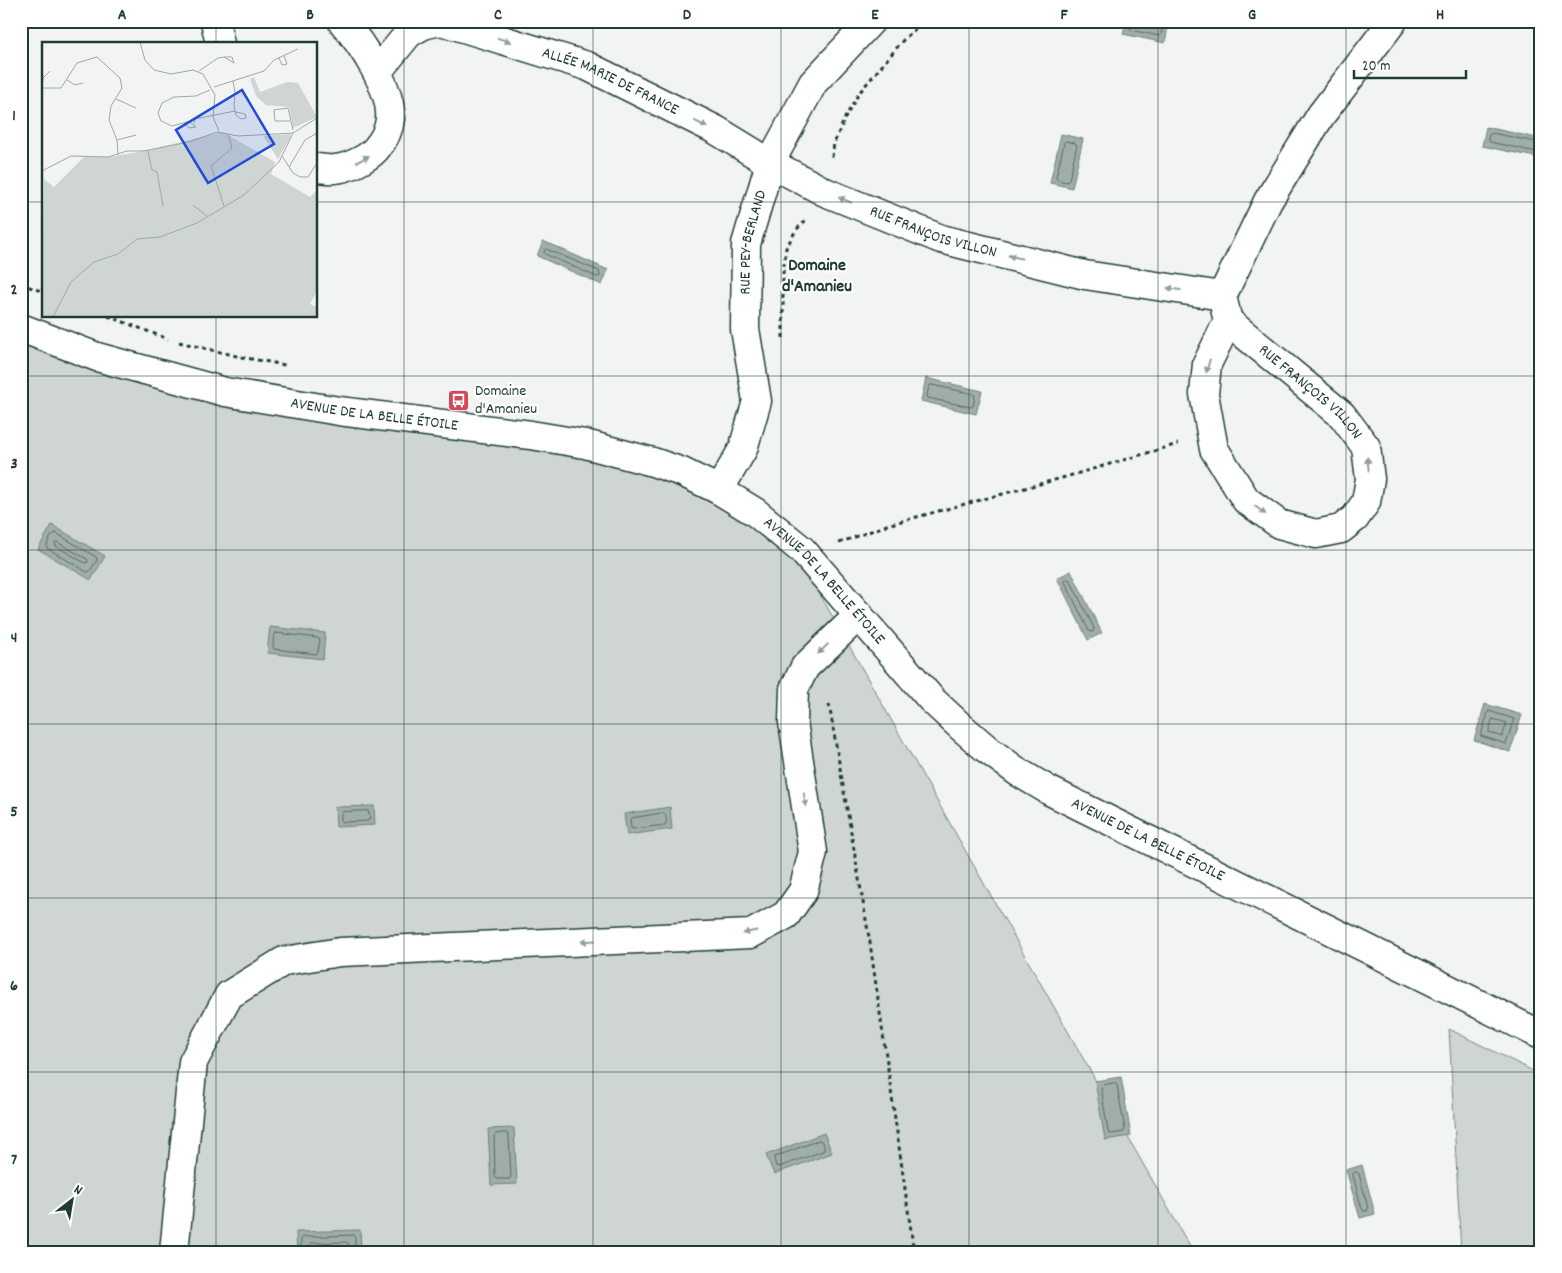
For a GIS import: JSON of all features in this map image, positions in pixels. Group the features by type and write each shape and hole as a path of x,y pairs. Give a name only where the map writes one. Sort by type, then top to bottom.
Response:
{"street":[{"path":"216,21 220,42"},
{"path":"318,168 335,169 356,163 370,156 385,139 390,119 389,101 377,72 342,21"},
{"name":"ALLÉE MARIE DE FRANCE","path":"377,72 409,33 423,24 440,21 587,66 716,130 770,163"},
{"name":"RUE PEY-BERLAND","path":"719,490 743,449 757,402 745,329 746,244 770,163 813,83 871,21"},
{"name":"RUE FRANÇOIS VILLON","path":"770,163 825,192 941,239 1225,308 1342,415 1366,447 1370,479 1366,502 1355,518 1341,529 1316,534 1279,524 1246,500 1214,450 1204,394 1207,364 1225,308 1268,201 1321,115 1393,21"},
{"name":"AVENUE DE LA BELLE ÉTOILE","path":"21,328 97,357 225,392 339,411 531,435 585,444 653,462 682,472 719,490 755,512 802,550 939,706 988,750 1018,772 1050,791 1541,1035"},
{"path":"174,1252 193,1062 229,995 284,961 340,952 751,934 786,914 803,891 813,852 792,722 794,689 805,666 858,615"}],"path":[{"path":"782,340 783,272 786,248 796,230 816,212 825,192 830,174 834,143 859,93 904,39 924,21"},
{"path":"21,284 42,291"},
{"path":"838,543 887,525 1183,443"},
{"path":"832,536 843,548"},
{"path":"828,696 870,944 914,1252"}],"shaded area":[{"path":"21,328 97,357 600,448 788,538 1193,1252 21,1252"},
{"path":"1449,1029 1541,1075 1541,1252 1461,1252"}],"water":[{"path":"1126,21 1169,21 1165,43 1123,34"},
{"path":"1486,127 1541,139 1540,158 1482,146"},
{"path":"1061,134 1083,139 1072,188 1050,183"},
{"path":"543,241 608,270 602,285 537,256"},
{"path":"926,378 982,391 976,414 921,401"},
{"path":"52,525 105,556 91,580 38,549"},
{"path":"1071,571 1102,633 1088,640 1057,578"},
{"path":"270,627 325,633 323,659 267,653"},
{"path":"1485,704 1522,715 1510,752 1474,740"},
{"path":"374,806 375,825 336,827 335,807"},
{"path":"670,807 672,829 627,835 624,814"},
{"path":"1121,1077 1131,1136 1105,1140 1095,1081"},
{"path":"514,1128 517,1184 491,1185 488,1129"},
{"path":"824,1133 832,1153 774,1174 766,1155"},
{"path":"1362,1165 1375,1214 1360,1218 1346,1170"},
{"path":"360,1230 361,1249 297,1252 296,1232"}],"place":[{"name":"Domaine d'Amanieu","path":"459,400"}],"district":[{"name":"Domaine d'Amanieu","path":"817,276"}]}
